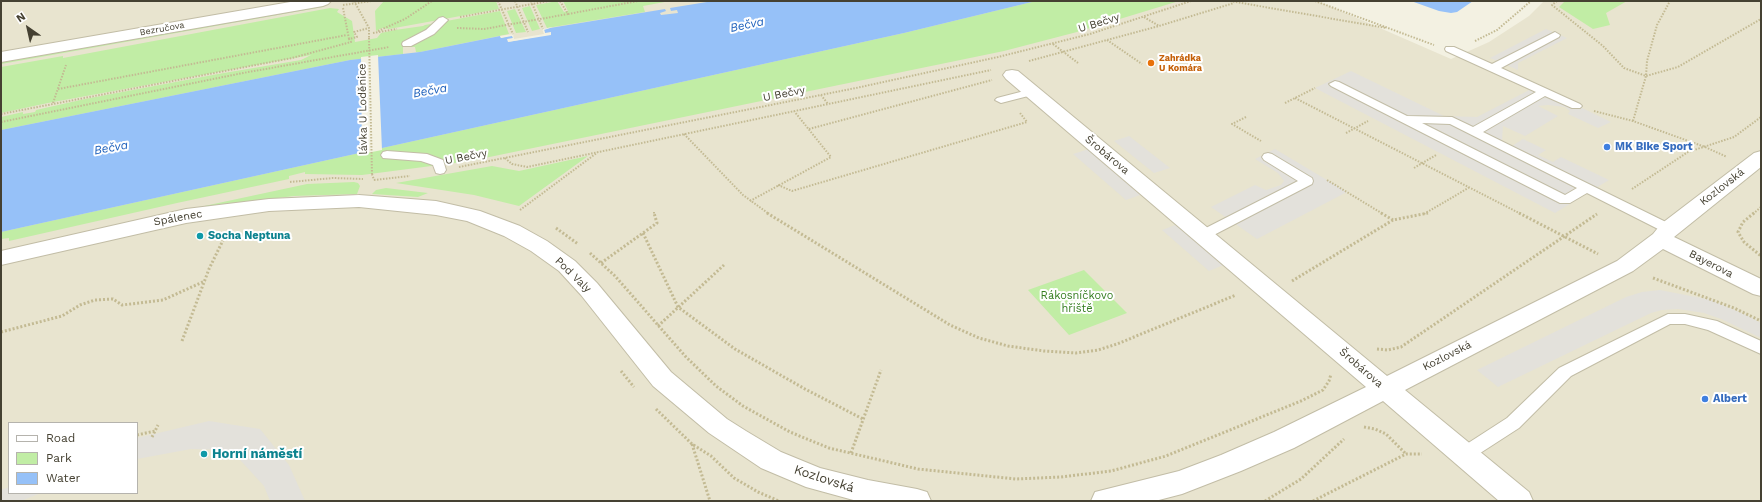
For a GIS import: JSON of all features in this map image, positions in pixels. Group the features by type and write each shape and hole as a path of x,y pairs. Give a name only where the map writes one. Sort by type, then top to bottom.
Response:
{"street":[{"name":"Bezručova","path":"1,57 255,7 323,1"},
{"name":"Šrobárova","path":"1012,68 1032,92 1384,388 1465,454 1519,501"},
{"name":"Kozlovská","path":"1105,501 1182,482 1231,464 1284,440 1625,266 1761,157"},
{"name":"Spálenec","path":"1,258 134,226 194,215 269,205 359,201"},
{"name":"Pod Valy","path":"359,201 436,208 473,216 512,231 539,246 567,266 589,289 662,379 718,426"},
{"name":"Bayerova","path":"1665,234 1761,288"},
{"name":"Kozlovská","path":"718,426 771,460 816,479 866,497 917,501"}],"lane":[{"path":"407,44 440,23"},
{"path":"1492,68 1555,35"},
{"path":"1450,49 1576,106"},
{"path":"1335,84 1565,200 1587,188"},
{"path":"1005,99 1032,92"},
{"path":"1473,132 1545,92"},
{"path":"1405,119 1452,121 1614,201 1665,234"},
{"path":"387,155 423,157 438,163 440,170"},
{"path":"1203,235 1307,181 1268,157"},
{"path":"1465,454 1513,423 1565,372 1668,319 1685,319 1712,325 1761,348"}],"path":[{"path":"349,39 357,37 354,32 369,28 354,1"},
{"path":"355,4 372,1"},
{"path":"369,36 405,19 432,1"},
{"path":"498,1 513,34"},
{"path":"515,1 528,32"},
{"path":"531,1 543,29"},
{"path":"560,1 568,14"},
{"path":"440,23 474,30 539,20 638,1"},
{"name":"U Bečvy","path":"374,180 504,158 821,95 1053,44 1144,17 1191,1"},
{"path":"1230,1 1234,3 1392,29"},
{"path":"1315,1 1432,44 1450,49 1474,41 1497,30 1531,1"},
{"path":"1557,1 1552,5 1603,46 1624,68 1646,76 1678,67 1761,19"},
{"path":"1633,121 1646,76 1647,61 1656,24 1670,1"},
{"path":"809,129 1234,3"},
{"path":"1,114 292,58 351,42 347,34 342,5"},
{"path":"1144,17 1159,26"},
{"name":"lávka U Loděnice","path":"369,28 372,174 374,180"},
{"path":"58,89 347,34"},
{"path":"1107,40 1142,64"},
{"path":"1,122 250,71 407,44"},
{"path":"1053,44 1078,63"},
{"path":"53,103 66,63"},
{"path":"504,158 512,164 527,167 828,104 1012,68"},
{"path":"1285,103 1315,88"},
{"path":"821,95 828,104"},
{"path":"1294,98 1470,187 1599,255"},
{"path":"778,185 792,191 1027,122 1005,99"},
{"path":"1576,106 1633,121 1705,147 1733,160"},
{"path":"750,200 831,157 794,111"},
{"path":"587,251 615,276 686,357 716,386 743,406 790,432 829,448 918,469 1016,479 1061,477 1111,471 1166,456 1264,417 1323,390 1331,372 1325,359 1358,344 1388,350 1401,347 1566,237 1614,201 1688,152 1734,137 1761,117"},
{"path":"1346,133 1373,118"},
{"path":"684,134 743,195 750,200 950,325 979,338 1008,346 1076,353 1098,350 1124,341 1261,284"},
{"path":"520,210 600,152"},
{"path":"1414,168 1439,153"},
{"path":"374,180 382,182"},
{"path":"1285,285 1393,220 1427,213 1470,187"},
{"path":"1761,208 1743,222 1738,232 1744,242 1761,256"},
{"path":"514,209 520,210 527,214"},
{"path":"601,264 657,223 654,212"},
{"path":"182,341 204,281 230,226"},
{"path":"553,227 582,246"},
{"path":"643,233 678,307 735,349 805,389 864,418"},
{"path":"658,326 724,265"},
{"path":"1653,278 1734,308 1761,321"},
{"path":"1,332 62,316 80,305 95,300 113,299 122,305 163,300 204,281"},
{"path":"1731,312 1736,302"},
{"path":"851,453 881,370"},
{"path":"620,371 635,388"},
{"path":"652,405 692,444 711,456 734,478 758,492 779,501"},
{"path":"152,437 158,425"},
{"path":"692,444 718,426"},
{"path":"1362,427 1375,429 1386,434 1406,454"},
{"path":"138,435 155,431"},
{"path":"1264,501 1301,479 1350,433"},
{"path":"692,444 710,501"},
{"path":"1314,501 1406,454 1465,454"}],"shaded area":[{"path":"1,1 1318,1 1451,59 1489,42 1529,16 1544,1 1761,1 1761,501 1,501"},
{"path":"1546,29 1567,38 1518,63 1518,70 1490,58"},
{"path":"1351,71 1444,116 1477,117 1537,86 1611,122 1598,128 1568,114 1570,111 1565,107 1548,105 1538,106 1558,116 1525,136 1503,126 1502,141 1512,146 1523,139 1546,150 1538,155 1553,162 1561,157 1609,180 1555,213 1315,88"},
{"path":"1129,136 1170,168 1154,173 1114,141"},
{"path":"1089,149 1143,194 1126,200 1073,154"},
{"path":"1275,149 1347,192 1257,239 1211,207 1255,185 1266,190 1281,185 1284,181 1278,173 1255,159"},
{"path":"1178,224 1226,264 1209,271 1162,230"},
{"path":"1660,290 1711,300 1746,315 1761,323 1761,338 1721,319 1704,313 1678,309 1662,310 1651,313 1498,387 1477,370 1626,297 1642,292"},
{"name":"Horní náměstí","path":"209,421 260,429 289,465 305,501 270,501 264,486 231,450 191,449 138,459 138,438"},
{"path":"8,487 8,494 38,494 21,501 1,501 1,490"}],"green space":[{"path":"384,1 496,1 499,9 389,29 382,28 376,31 375,11"},
{"path":"557,1 564,12 568,11 563,1 670,1 643,6 645,12 547,28 536,5"},
{"path":"1036,1 1179,1 1077,32 1004,51 470,161 362,175 305,174 305,172 289,176 289,179 9,241 9,238 1,239 1,232 904,33"},
{"path":"1565,1 1627,1 1606,13 1610,25 1593,29 1559,7"},
{"path":"323,5 323,7 1,64 1,62"},
{"path":"530,6 540,29 532,31 522,8"},
{"path":"330,8 339,9 337,12 352,21 355,42 377,38 381,33 395,30 500,11 509,34 420,52 416,52 415,47 403,47 403,54 350,60 1,130 1,117 23,112 23,114 35,112 36,110 85,99 301,60 311,55 1,113 1,67 63,56 63,58"},
{"path":"515,9 526,32 516,33 507,11"},
{"path":"588,156 519,206 474,195 396,183 492,166 519,171"},
{"path":"358,183 360,186 357,194 294,196 195,208 307,184"},
{"path":"386,188 428,193 418,197 372,194 376,190"},
{"name":"Rákosníčkovo hřiště","path":"1084,270 1127,313 1069,335 1028,290"}],"water":[{"name":"Bečva","path":"713,1 1036,1 904,33 1,232 1,130 350,60 420,52 512,35 513,38 508,42 551,34 545,33 544,29 665,9 666,11 660,13 661,15 678,13 677,10 671,11 670,8"},
{"path":"1411,1 1473,1 1457,12 1451,13 1439,11"}],"pier":[{"path":"553,27 544,30 545,33 551,32 551,35 508,42 507,39 513,38 512,36 501,38 500,36 513,34 514,39 544,34 542,29"},
{"path":"378,55 382,150 362,154 361,57"}],"place":[{"name":"Zahrádka U Komára","path":"1151,63"},
{"name":"MK Bike Sport","path":"1607,147"},
{"name":"Socha Neptuna","path":"200,236"},
{"name":"Albert","path":"1705,399"},
{"name":"Horní náměstí","path":"204,454"}]}
